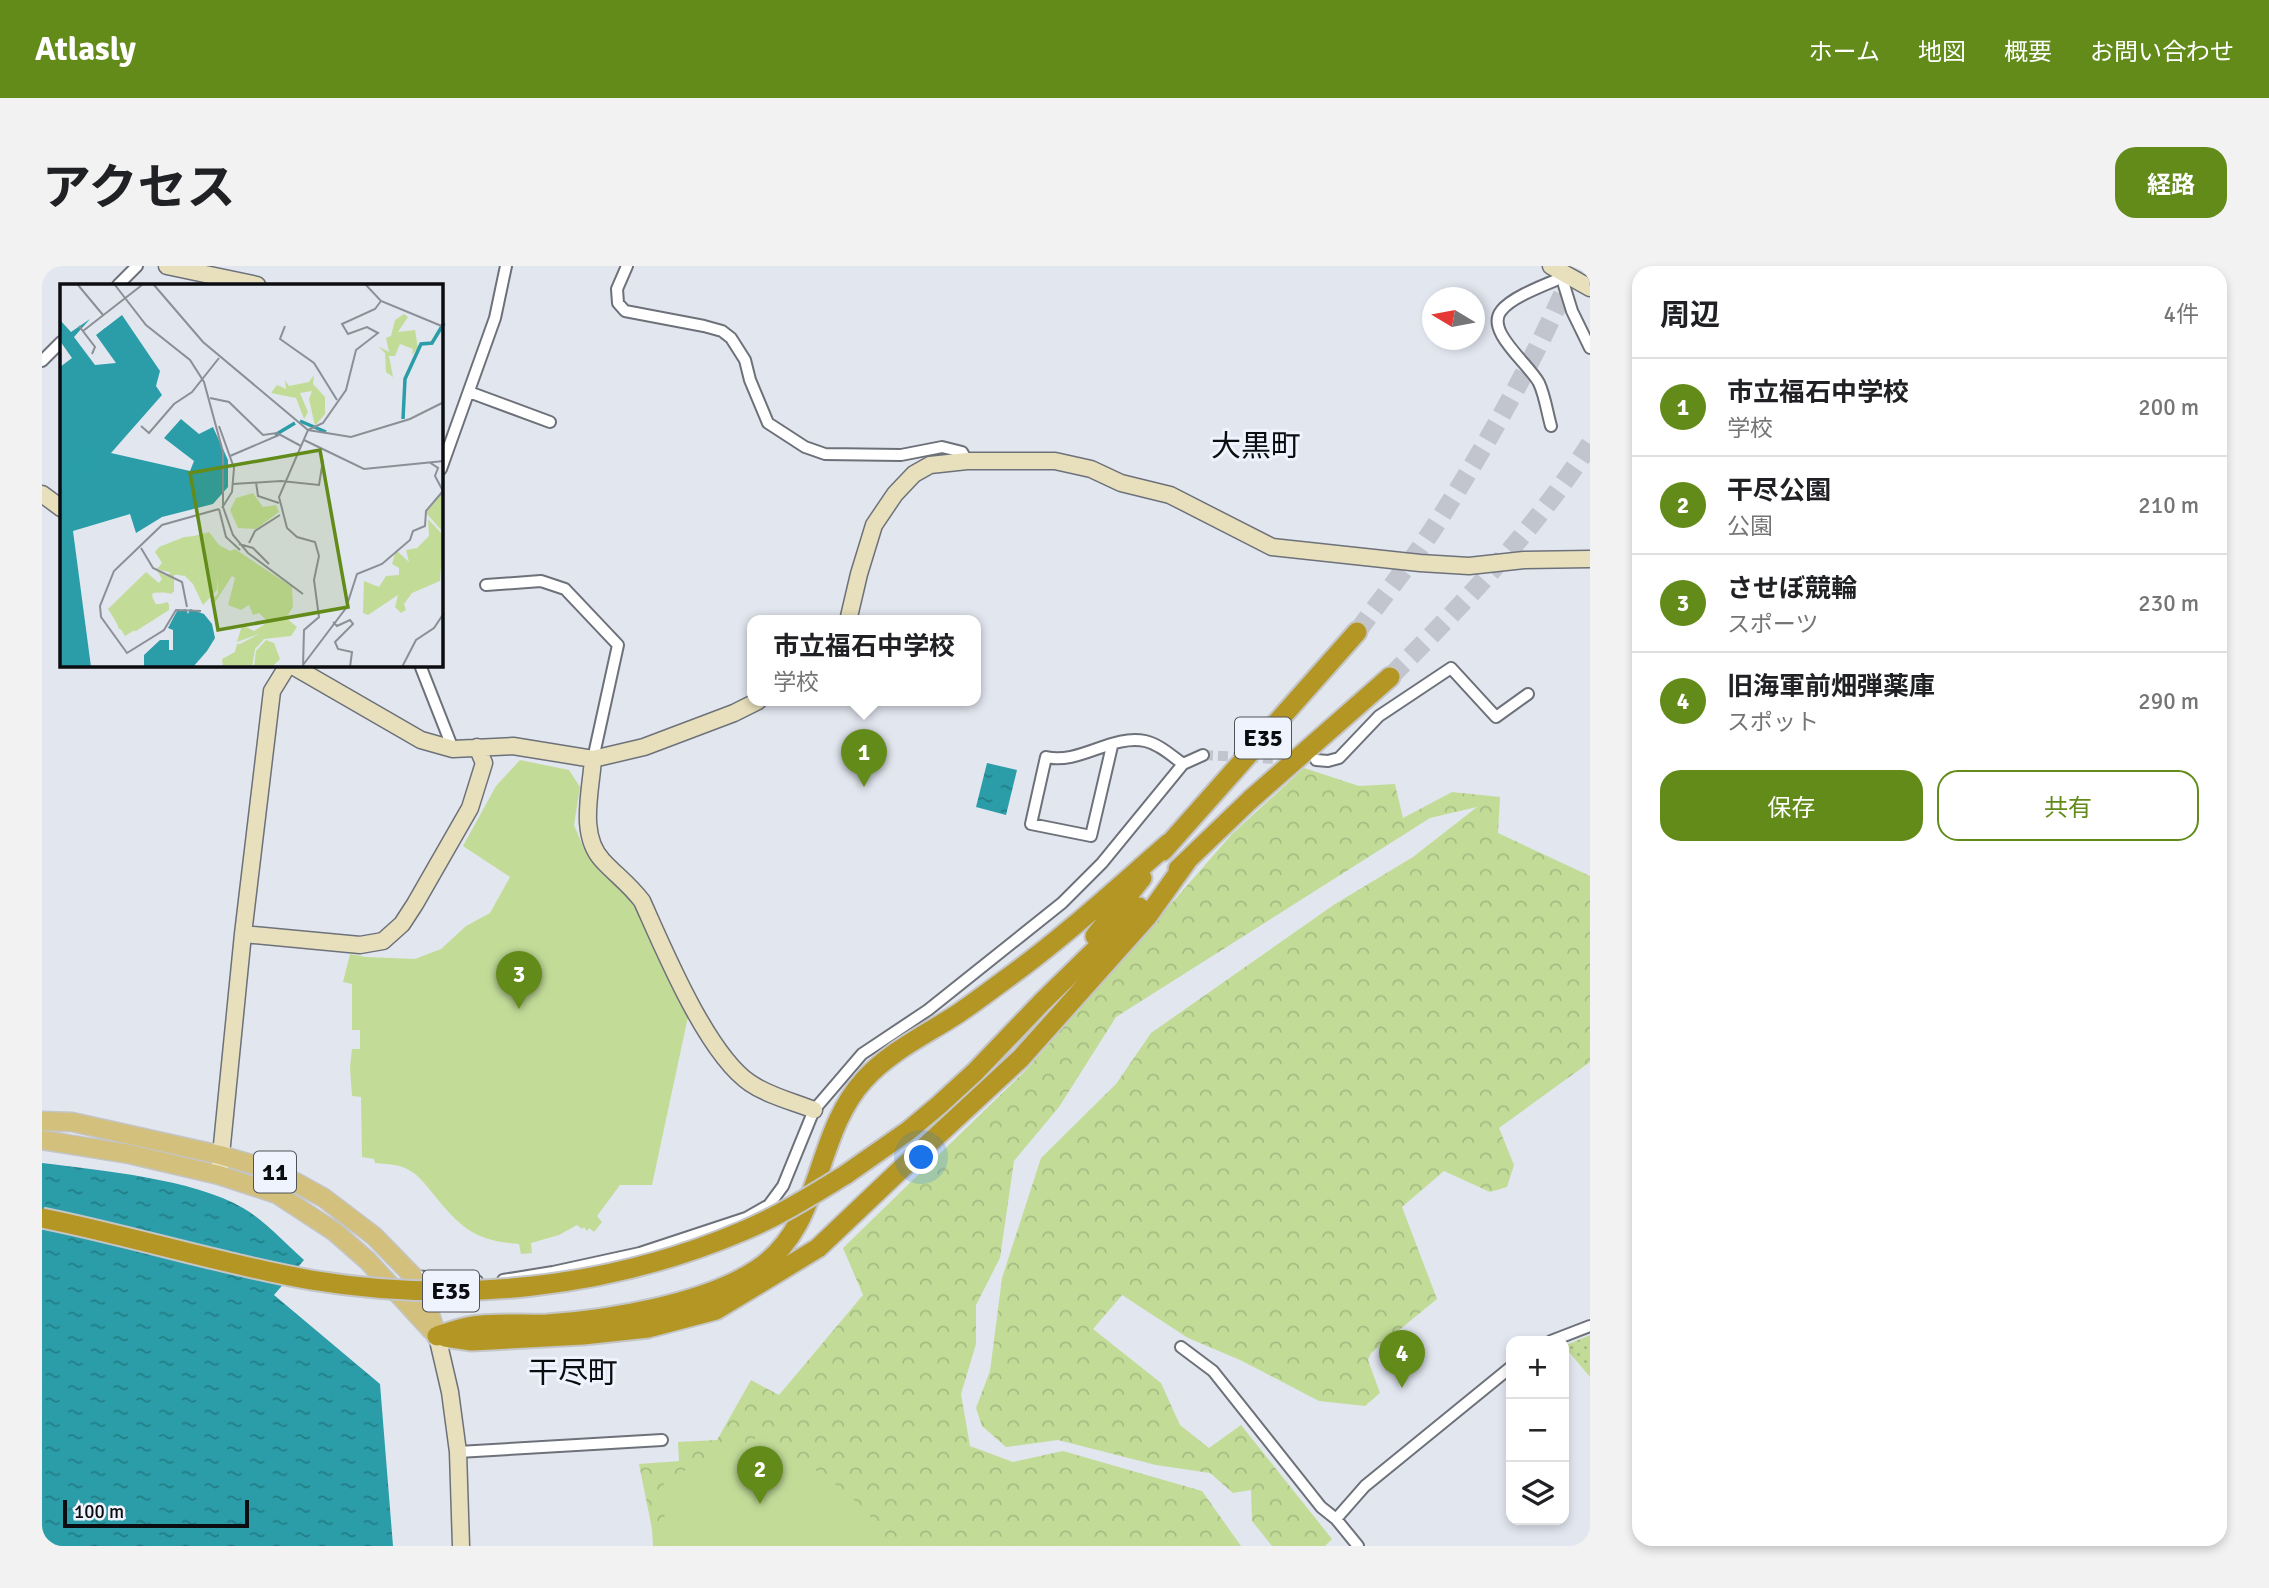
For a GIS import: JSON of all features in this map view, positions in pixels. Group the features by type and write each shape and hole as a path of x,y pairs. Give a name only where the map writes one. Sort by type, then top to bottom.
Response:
{"highway":[{"name":"E35","path":"1042,1002 1169,843 1357,632"},
{"name":"E35","path":"42,1218 311,1279 422,1292 501,1290 560,1283 618,1271 710,1244 781,1213 845,1175 908,1131 975,1072 1042,1002 1250,800 1390,677"},
{"path":"437,1336 469,1326 548,1324 647,1309 719,1289 756,1270 790,1239 805,1211 836,1126 864,1080 904,1046 960,1012 1028,964 1169,843"},
{"path":"437,1336 472,1341 583,1335 648,1328 716,1310 818,1248 1021,1058 1147,917 1187,861"}],"main road":[{"name":"11","path":"42,1121 72,1122 220,1155 265,1168 324,1198 374,1236 413,1276 425,1299 437,1336"},
{"name":"11","path":"42,1140 129,1154 219,1175 277,1194 335,1232 368,1261 437,1336"}],"street":[{"path":"119,284 137,266"},
{"path":"167,266 252,284"},
{"path":"443,464 495,318 506,266"},
{"path":"627,266 617,289 618,303 625,311 722,331 731,338 745,360 750,380 768,423 805,446 825,454 887,455 942,447 962,452 967,461"},
{"path":"1551,266 1590,288"},
{"path":"1568,275 1564,285 1590,348"},
{"path":"1551,426 1539,385 1526,364 1499,334 1496,320 1507,304 1568,275"},
{"path":"42,361 60,343"},
{"path":"469,392 550,422"},
{"path":"849,615 874,525 895,494 914,474 930,465 967,461 1055,461 1091,469 1121,483 1170,495 1272,547 1469,566 1524,560 1590,559"},
{"path":"42,494 60,507"},
{"path":"486,585 541,581 565,589 618,645 593,759 588,822 592,845 602,860 628,882 642,901 705,1029 727,1062 750,1083 814,1110"},
{"path":"219,1175 243,934 272,691 289,667"},
{"path":"293,667 421,740 453,749 513,746 593,759 644,747 748,706"},
{"path":"421,667 453,749"},
{"path":"1316,761 1339,758 1379,716 1451,668 1496,717 1528,694"},
{"path":"1112,746 1091,836 1031,824 1046,757 1065,758 1128,741 1145,741 1161,748 1183,764"},
{"path":"243,934 360,945 383,940 402,924 470,808 484,763 477,747"},
{"path":"413,1276 494,1281 553,1272 640,1253 746,1218 769,1205 783,1186 814,1110 862,1054 928,1010 1062,903 1102,863 1183,764 1203,755"},
{"path":"1564,1336 1590,1326"},
{"path":"437,1336 450,1392 458,1452 461,1546"},
{"path":"1181,1348 1213,1371 1321,1507 1336,1519 1358,1546"},
{"path":"1336,1519 1365,1486 1506,1371"},
{"path":"458,1452 662,1440"}],"green space":[{"path":"520,760 569,770 580,787 574,825 585,851 625,889 639,908 689,1012 652,1185 620,1185 597,1216 602,1222 594,1232 577,1225 559,1235 531,1243 532,1253 521,1254 519,1244 491,1240 470,1231 411,1171 396,1165 375,1163 374,1159 362,1157 361,1097 352,1096 350,1067 352,1049 360,1049 360,1030 352,1030 352,984 343,982 350,954 415,959 441,949 466,926 490,913 510,877 463,846 496,786"},
{"path":"1304,768 1359,786 1395,784 1403,818 1452,792 1500,797 1498,833 1590,876 1590,1062 1499,1128 1514,1165 1507,1187 1490,1192 1444,1171 1402,1207 1437,1299 1371,1353 1368,1360 1380,1393 1365,1406 1319,1401 1240,1360 1188,1338 1122,1295 1093,1329 1161,1383 1180,1425 1209,1448 1241,1425 1332,1539 1325,1546 1272,1546 1252,1521 1251,1490 1233,1493 1210,1473 1156,1465 1058,1440 1006,1447 982,1426 976,1408 990,1371 1002,1278 1041,1158 1116,1084 1151,1033 1335,904 1413,857 1477,807 1430,818 1116,1017 1059,1107 1014,1161 1000,1258 976,1305 976,1344 961,1394 970,1446 1013,1462 1063,1451 1202,1491 1241,1546 653,1546 639,1464 679,1461 678,1442 717,1440 751,1380 779,1395 863,1295 843,1248 1028,1068 1232,834"},
{"path":"1590,1335 1590,1377 1569,1352 1569,1344"},
{"path":"763,1435 835,1484 868,1514 890,1546 665,1546 664,1480"}],"water":[{"path":"987,763 1017,770 1006,815 976,807"},
{"path":"42,1163 145,1177 223,1198 259,1219 304,1260 274,1295 380,1384 393,1546 42,1546"}],"tunnel":[{"path":"1357,632 1424,542 1453,497 1510,400 1575,266"},
{"path":"1390,677 1470,595 1521,537 1590,444"},
{"path":"1203,755 1295,760"}],"place":[{"name":"市立福石中学校","path":"864,787"},
{"name":"させぼ競輪","path":"519,1009"},
{"name":"旧海軍前畑弾薬庫","path":"1402,1388"},
{"name":"干尽公園","path":"760,1504"}],"district":[{"name":"大黒町","path":"1256,446"},
{"name":"干尽町","path":"573,1373"}]}
